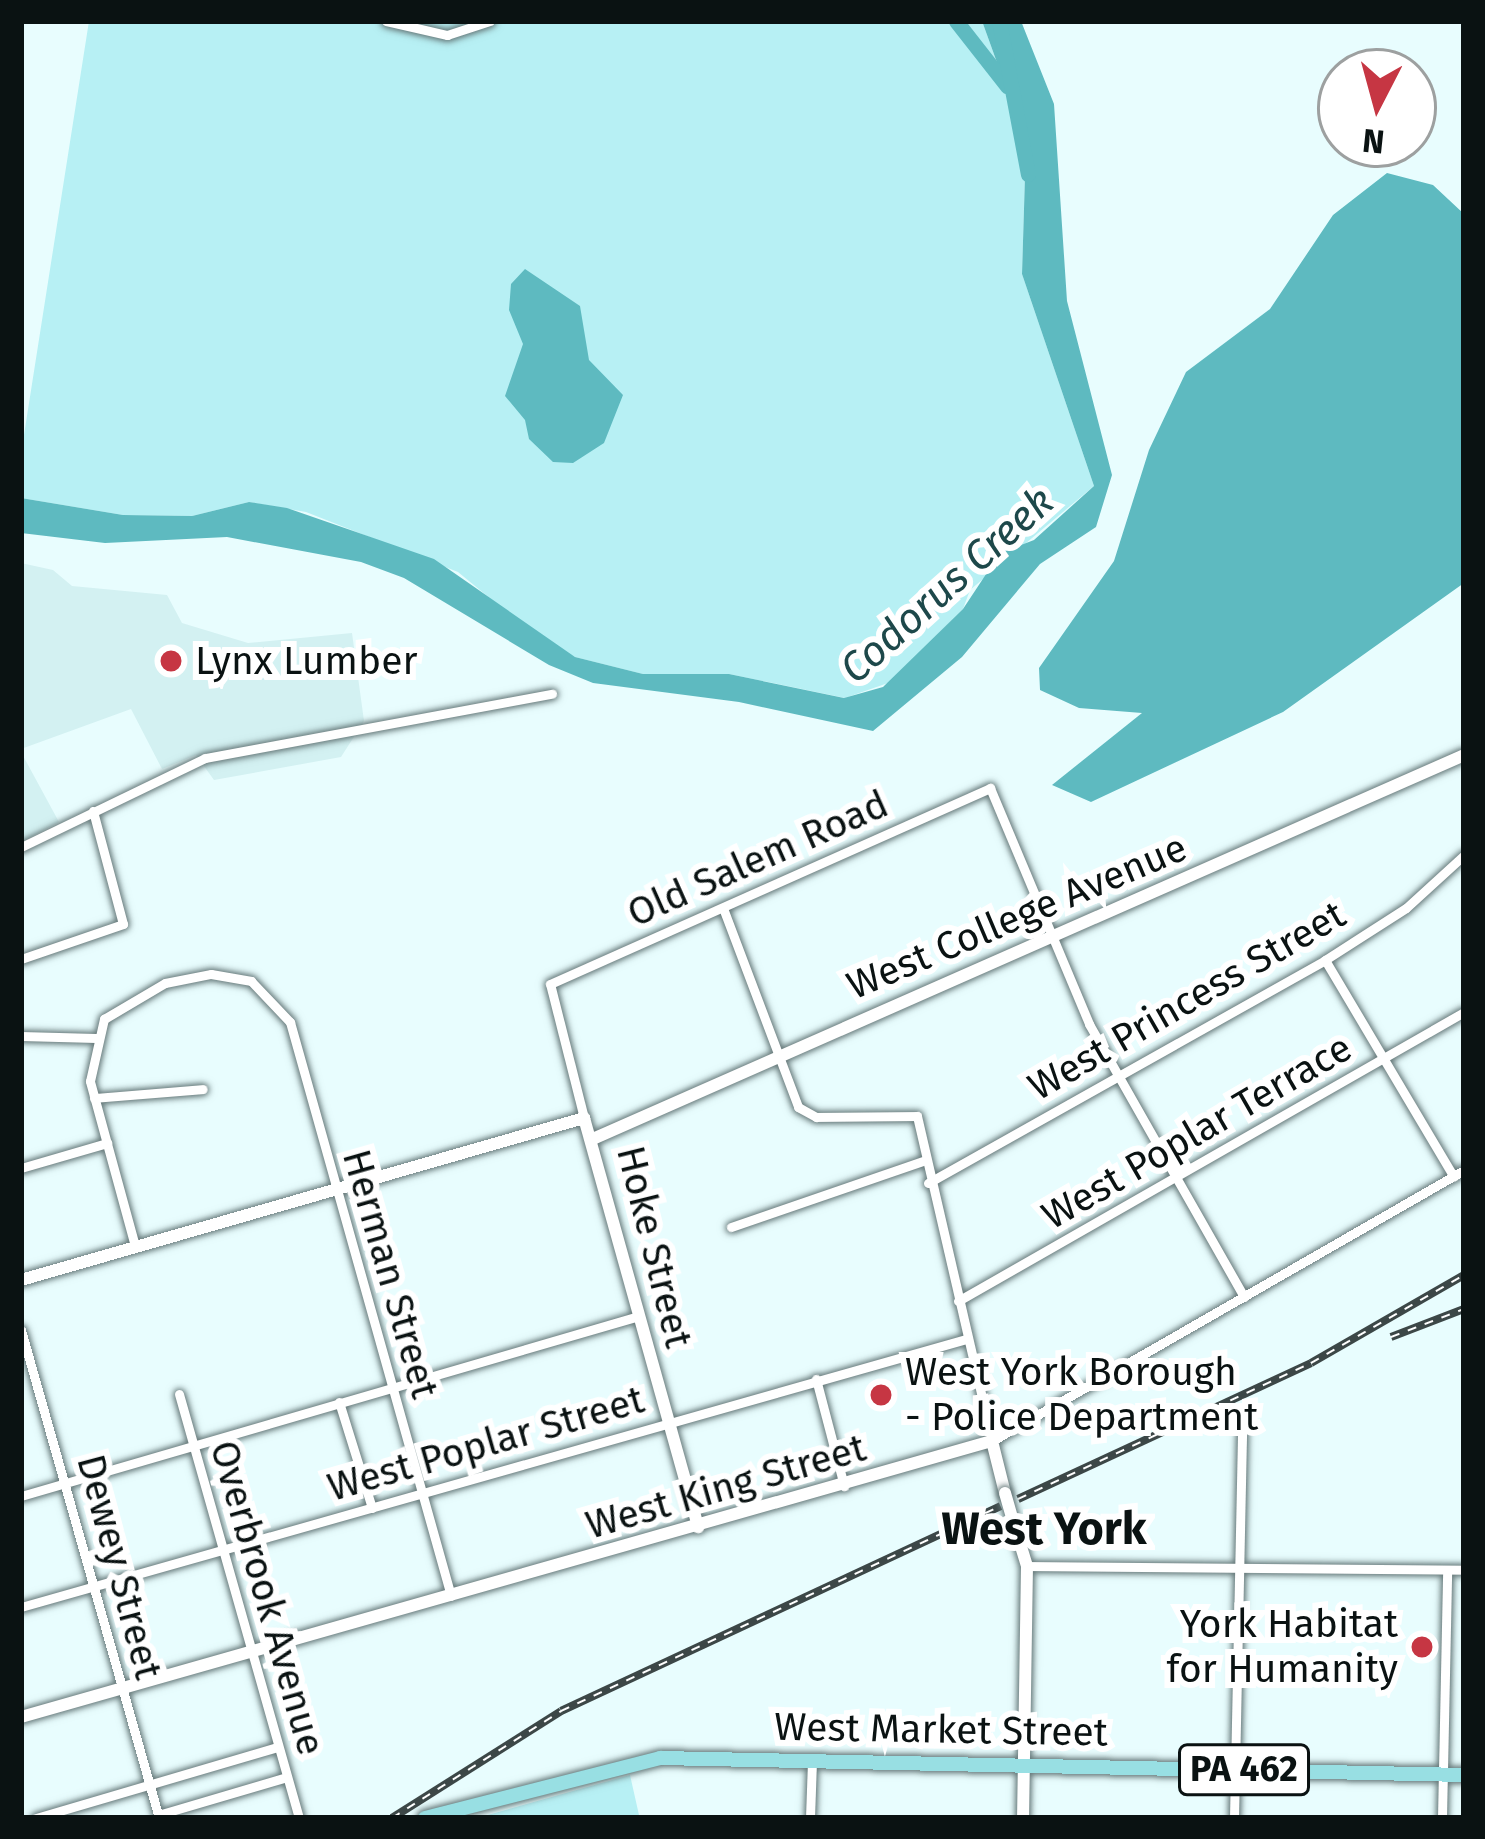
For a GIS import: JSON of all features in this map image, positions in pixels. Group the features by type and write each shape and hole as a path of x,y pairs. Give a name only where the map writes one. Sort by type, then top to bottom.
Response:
{"main road":[{"name":"West Market Street","path":"425,1818 645,1759 1464,1774"}],"street":[{"path":"386,21 447,35 490,21"},
{"path":"21,847 205,758 552,694"},
{"name":"West College Avenue","path":"595,1138 1464,755"},
{"name":"Old Salem Road","path":"550,984 990,788 1049,939"},
{"path":"21,959 123,924 93,811"},
{"name":"West Princess Street","path":"928,1183 1325,960 1406,908 1464,855"},
{"path":"723,908 798,1108 816,1118 917,1116 928,1183 1027,1566 1023,1818"},
{"path":"1049,939 1117,1076 1244,1297"},
{"path":"1325,960 1459,1174"},
{"name":"Herman Street","path":"96,1038 104,1019 143,991 211,974 251,981 290,1022 452,1596"},
{"name":"Hoke Street","path":"550,984 698,1527"},
{"name":"West Poplar Terrace","path":"958,1301 1464,1012"},
{"path":"21,1036 96,1038 89,1065 94,1098 135,1246"},
{"path":"94,1098 202,1089"},
{"path":"21,1280 584,1118"},
{"path":"21,1168 107,1143"},
{"path":"731,1226 923,1161"},
{"name":"West King Street","path":"21,1717 992,1441 1459,1174"},
{"path":"21,1496 639,1316"},
{"name":"Dewey Street","path":"21,1330 159,1816"},
{"name":"West Poplar Street","path":"21,1606 967,1339"},
{"path":"816,1379 844,1486"},
{"path":"21,1389 37,1384"},
{"name":"Overbrook Avenue","path":"179,1394 299,1818"},
{"path":"339,1402 372,1508"},
{"path":"1234,1818 1242,1428"},
{"path":"1027,1566 1464,1570"},
{"path":"1442,1818 1447,1570"},
{"path":"36,1818 278,1747"},
{"path":"810,1818 812,1760"},
{"path":"159,1816 287,1777"}],"shaded area":[{"path":"89,21 982,21 1026,143 1022,274 1094,486 970,590 963,609 888,683 845,698 729,674 643,674 575,657 543,642 458,572 306,512 249,502 192,516 123,515 21,498 21,454"},
{"path":"982,21 1021,21 1054,104 1067,301 1112,475 1096,527 1040,564 962,657 873,731 739,702 593,683 549,665 404,578 361,562 227,537 105,543 21,533 21,498 123,515 192,516 249,502 287,508 434,559 575,657 643,674 729,674 844,698 883,687 963,609 1000,553 1034,540 1094,486 1022,274 1026,143"},
{"path":"1387,173 1433,185 1464,214 1464,583 1283,712 1091,802 1052,785 1142,713 1079,708 1040,690 1039,668 1114,561 1149,450 1186,372 1270,309 1333,215"},
{"path":"525,269 580,306 589,360 623,395 604,443 573,463 553,462 529,439 525,420 505,396 523,344 509,310 511,284"},
{"path":"21,563 53,570 72,586 167,595 182,623 248,643 352,633 364,721 341,757 214,780 196,755 162,769 131,709 21,749"},
{"path":"21,752 59,822 21,842"},
{"path":"630,1775 639,1815 677,1818 477,1818"}],"waterway":[{"name":"Codorus Creek","path":"956,21 1007,86"},
{"name":"Codorus Creek","path":"999,21 1028,174"}],"railway":[{"path":"1018,1499 1311,1363 1464,1275"},
{"path":"1391,1337 1464,1309"},
{"path":"392,1818 561,1711 1001,1506"}],"place":[{"name":"Lynx Lumber","path":"171,661"},
{"name":"West York Borough - Police Department","path":"881,1395"},
{"name":"York Habitat for Humanity","path":"1422,1647"}],"district":[{"name":"West York","path":"1044,1530"}]}
